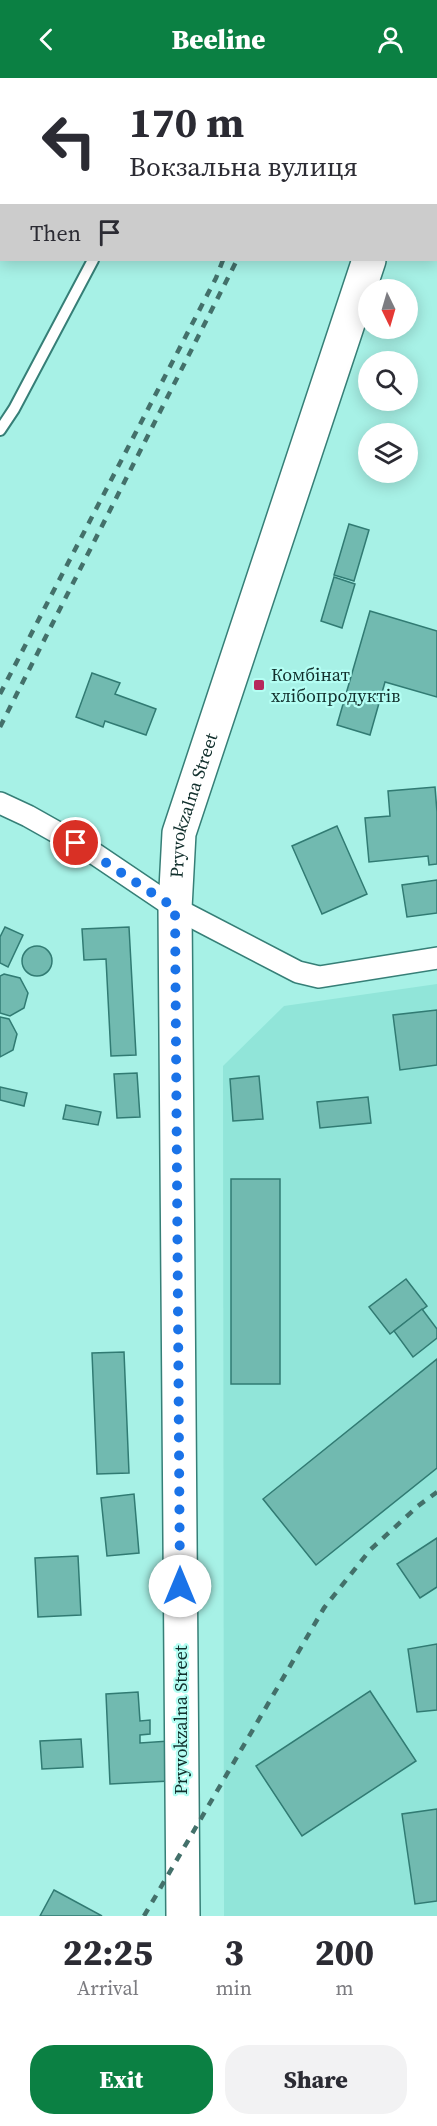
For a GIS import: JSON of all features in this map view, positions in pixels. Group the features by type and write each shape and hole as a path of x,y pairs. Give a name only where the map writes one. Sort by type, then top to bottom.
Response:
{"main road":[{"name":"Pryvokzalna Street","path":"183,1916 175,908 179,833 369,261"}],"street":[{"path":"0,803 92,852 175,908 298,972 318,976 437,958"}],"lane":[{"path":"0,430 14,409 92,261"}],"shaded area":[{"path":"437,984 437,1916 224,1916 223,1066 284,1006"}],"building":[{"path":"349,524 369,530 354,581 334,575"},
{"path":"334,577 355,584 342,628 321,621"},
{"path":"370,611 437,631 437,697 385,682 370,735 337,725"},
{"path":"92,673 120,683 115,694 156,709 146,735 105,721 103,727 76,717"},
{"path":"435,787 437,864 429,865 428,856 369,862 365,818 390,816 388,791"},
{"path":"337,826 367,894 322,914 292,846"},
{"path":"437,880 437,913 407,917 402,885"},
{"path":"5,927 23,935 8,967 0,963 0,937"},
{"path":"129,927 136,1055 111,1056 106,959 84,960 82,929"},
{"path":"37,946 48,950 52,961 48,972 37,976 26,972 22,961 26,950"},
{"path":"4,974 20,978 28,993 24,1008 10,1016 0,1013 0,976"},
{"path":"437,1010 437,1065 400,1070 393,1015"},
{"path":"0,1017 9,1019 17,1034 13,1050 0,1057"},
{"path":"137,1073 140,1117 117,1118 114,1074"},
{"path":"259,1076 263,1119 233,1121 230,1079"},
{"path":"0,1087 27,1093 24,1106 0,1100"},
{"path":"368,1097 371,1123 320,1128 317,1102"},
{"path":"66,1105 101,1112 98,1125 63,1119"},
{"path":"231,1179 280,1179 280,1384 231,1384"},
{"path":"406,1279 427,1306 390,1334 369,1307"},
{"path":"422,1309 437,1329 437,1338 413,1357 394,1331"},
{"path":"124,1352 129,1473 97,1474 92,1353"},
{"path":"437,1359 437,1468 316,1565 263,1499"},
{"path":"134,1494 139,1553 107,1556 101,1498"},
{"path":"437,1538 437,1587 420,1598 397,1564"},
{"path":"78,1556 81,1615 38,1617 35,1558"},
{"path":"437,1644 437,1710 417,1712 408,1649"},
{"path":"370,1691 416,1761 302,1836 256,1766"},
{"path":"138,1692 140,1721 150,1720 150,1734 140,1735 140,1743 169,1741 170,1781 110,1784 106,1694"},
{"path":"81,1739 83,1767 42,1769 40,1741"},
{"path":"437,1809 437,1901 415,1904 402,1814"},
{"path":"54,1890 102,1916 40,1916"}],"railway":[{"path":"0,694 216,278 223,261"},
{"path":"0,727 236,261"},
{"path":"144,1916 324,1608 370,1550 418,1506 437,1492"}],"place":[{"name":"Комбінат хлібопродуктів","path":"259,685"}],"route":[{"path":"76,843 175,908 180,1586"}]}
